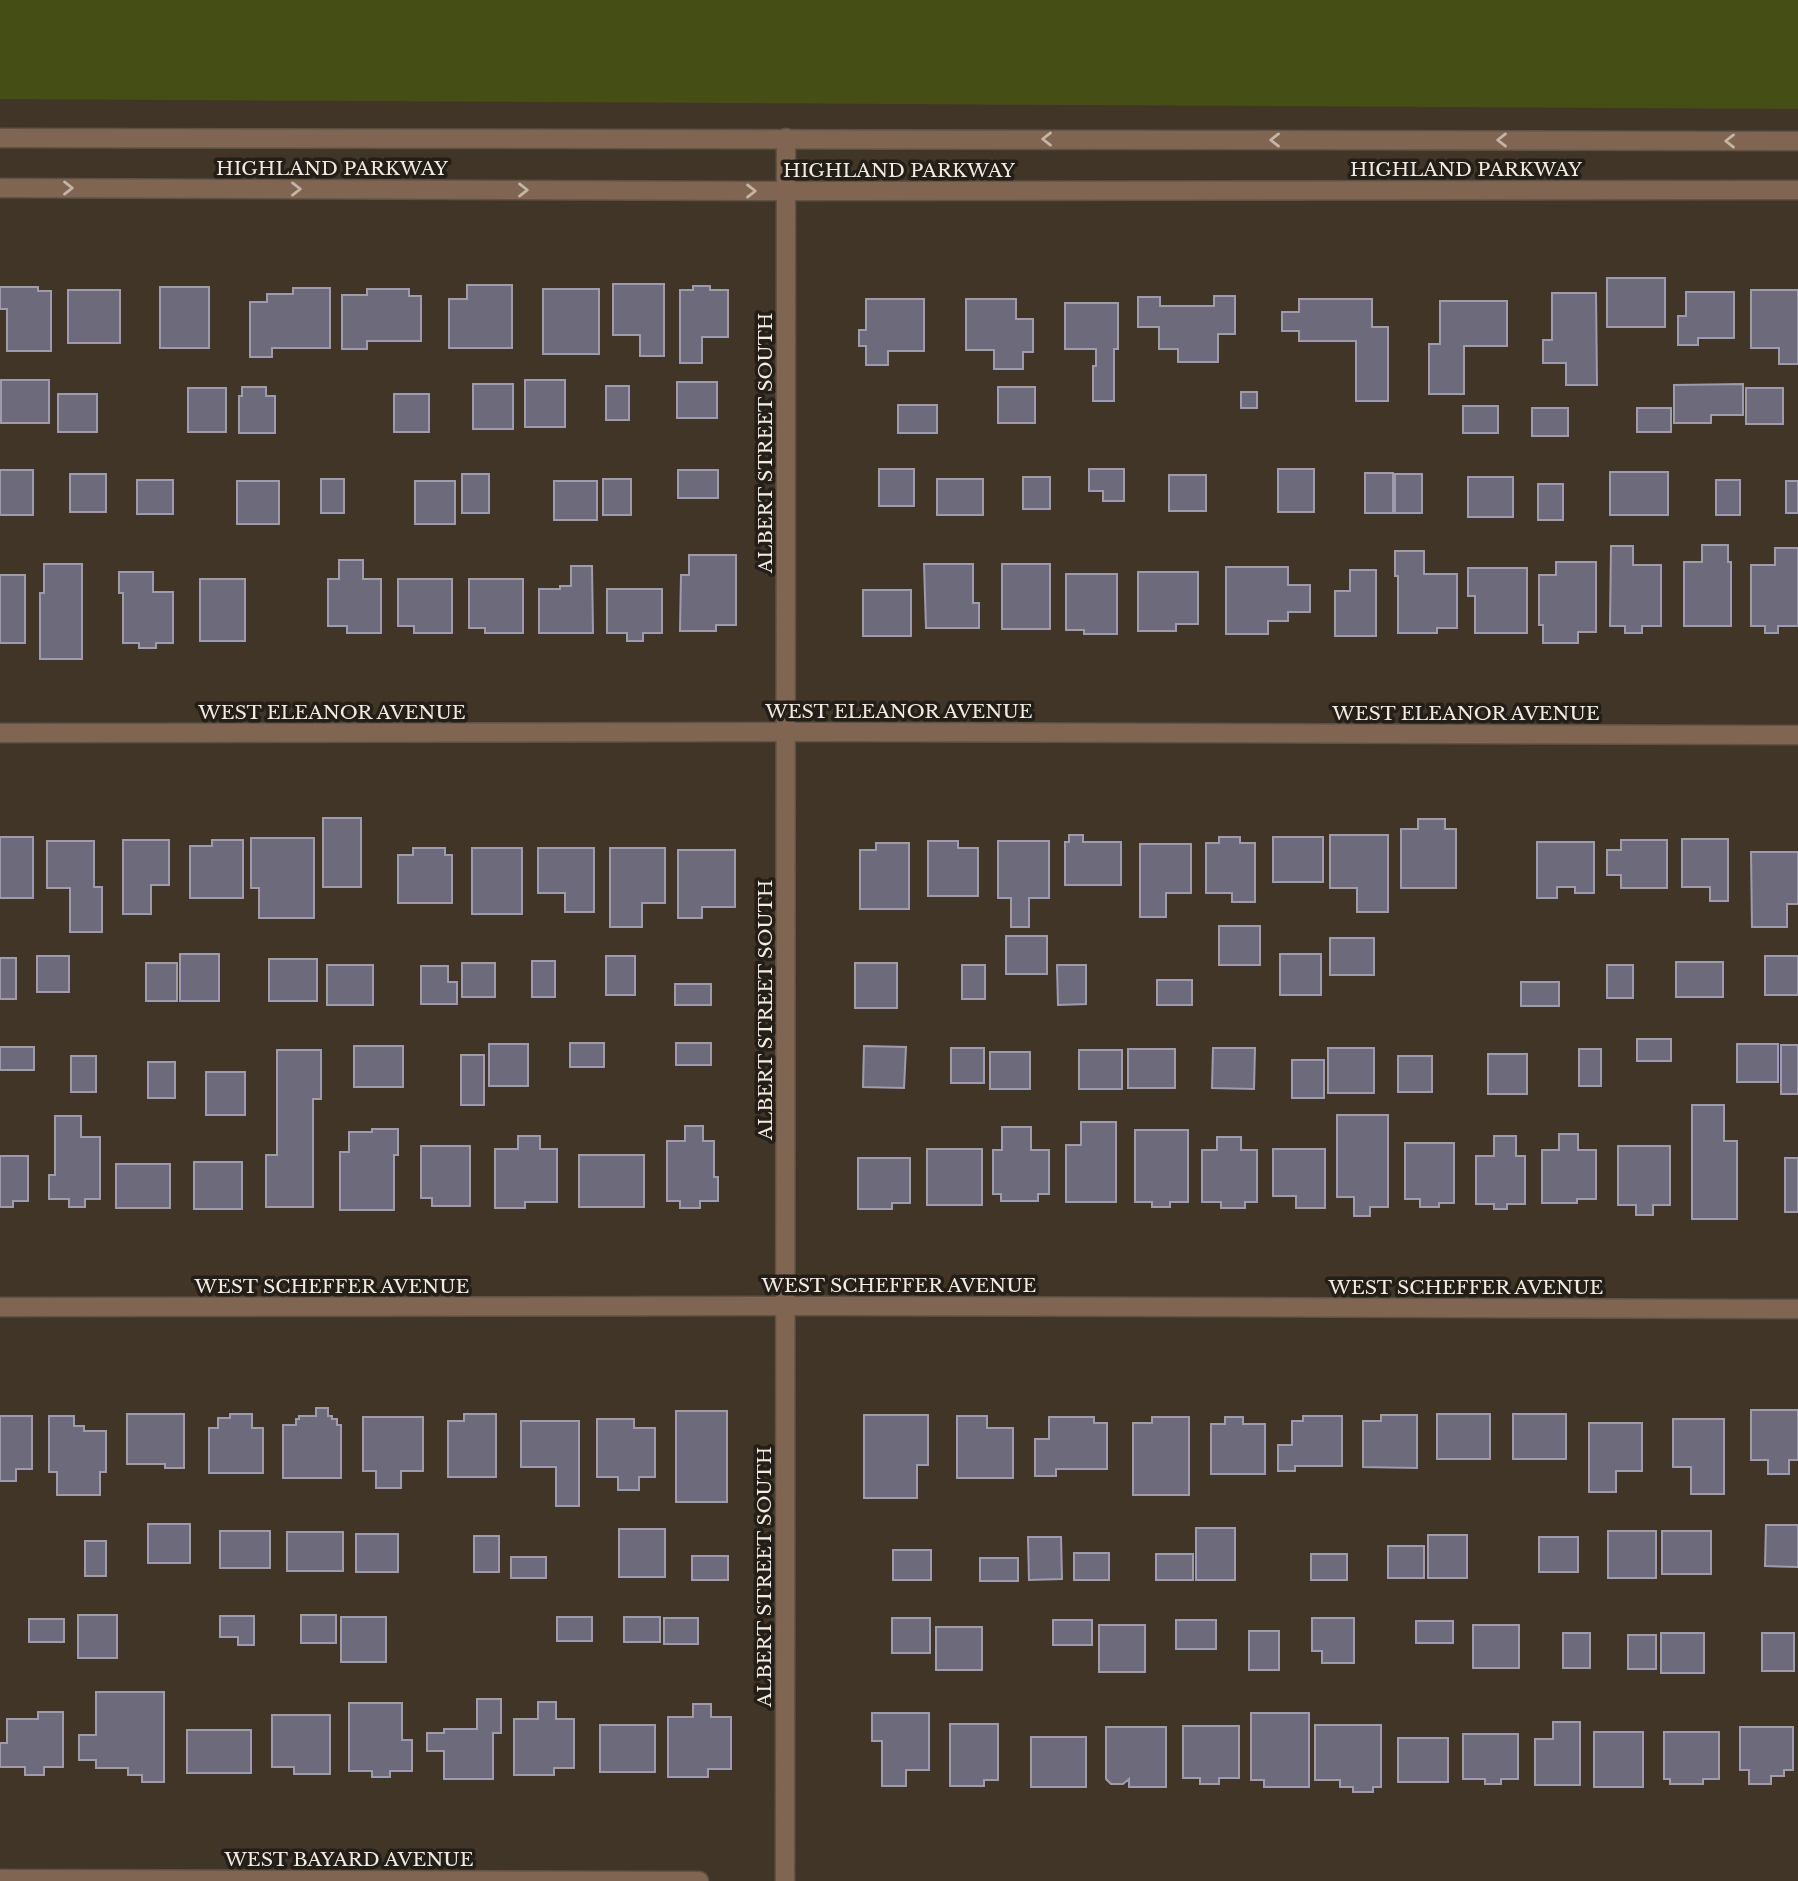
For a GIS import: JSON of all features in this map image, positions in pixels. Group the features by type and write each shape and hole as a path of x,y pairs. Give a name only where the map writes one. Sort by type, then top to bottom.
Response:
{"street":[{"name":"HIGHLAND PARKWAY","path":"0,138 1798,141"},
{"name":"ALBERT STREET SOUTH","path":"785,1881 786,138"},
{"name":"HIGHLAND PARKWAY","path":"0,188 787,191 1798,190"},
{"name":"WEST ELEANOR AVENUE","path":"0,733 786,732 1798,736"},
{"name":"WEST SCHEFFER AVENUE","path":"0,1307 1798,1309"},
{"name":"WEST BAYARD AVENUE","path":"0,1879 699,1881"}],"green space":[{"path":"0,0 1798,0 1798,109 0,99"}],"building":[{"path":"1607,278 1665,278 1665,327 1607,327"},
{"path":"613,284 664,284 664,356 640,356 640,335 613,335"},
{"path":"467,285 512,285 512,348 449,348 449,299 467,299"},
{"path":"693,286 728,290 728,337 702,337 702,363 680,363 680,290 693,290"},
{"path":"0,287 38,287 38,291 51,291 51,351 7,351 7,309 0,309"},
{"path":"160,287 209,287 209,348 160,348"},
{"path":"293,288 330,288 330,348 272,348 272,357 250,357 250,302 267,302 267,294 293,294"},
{"path":"367,289 409,289 409,296 421,296 421,341 367,341 367,349 342,349 342,295 367,295"},
{"path":"543,289 599,289 599,354 543,354"},
{"path":"68,290 120,290 120,343 68,343"},
{"path":"1751,290 1798,290 1798,364 1779,364 1779,348 1751,348"},
{"path":"1686,292 1734,292 1734,338 1698,338 1698,345 1678,345 1678,316 1686,316"},
{"path":"1552,293 1596,293 1597,385 1566,385 1566,363 1543,363 1543,340 1552,340"},
{"path":"1214,296 1235,296 1235,334 1218,334 1218,362 1178,362 1178,349 1159,349 1159,327 1138,327 1138,297 1160,297 1160,306 1214,306"},
{"path":"866,299 924,299 924,351 888,351 888,365 866,365 866,346 859,346 859,330 866,330"},
{"path":"966,299 1016,299 1016,319 1033,319 1033,352 1023,352 1023,369 994,369 994,350 966,350"},
{"path":"1299,299 1372,299 1372,327 1388,327 1388,401 1356,401 1356,341 1299,341 1299,331 1282,331 1282,312 1299,312"},
{"path":"1440,301 1507,301 1507,346 1464,346 1464,394 1429,394 1429,344 1440,344"},
{"path":"1065,303 1118,303 1118,349 1114,349 1114,401 1093,401 1096,349 1065,349"},
{"path":"1,380 49,380 49,423 1,423"},
{"path":"525,380 565,380 565,427 525,427"},
{"path":"677,382 717,382 717,418 677,418"},
{"path":"473,384 513,384 513,429 473,429"},
{"path":"1743,384 1743,415 1711,415 1711,423 1674,423 1674,385"},
{"path":"606,386 629,386 629,420 606,420"},
{"path":"242,387 266,387 266,396 275,396 275,433 239,433 239,396 242,396"},
{"path":"998,387 1035,387 1035,423 998,423"},
{"path":"188,388 226,388 226,432 188,432"},
{"path":"1746,388 1783,388 1783,424 1746,424"},
{"path":"1241,392 1257,392 1257,408 1241,408"},
{"path":"58,394 97,394 97,432 58,432"},
{"path":"394,394 429,394 429,432 394,432"},
{"path":"898,405 937,405 937,433 898,433"},
{"path":"1463,406 1498,406 1498,433 1463,433"},
{"path":"1532,408 1568,408 1568,436 1532,436"},
{"path":"1637,408 1671,408 1671,432 1637,432"},
{"path":"879,469 914,469 914,506 879,506"},
{"path":"1089,469 1124,469 1124,501 1103,501 1103,491 1089,491"},
{"path":"1278,469 1314,469 1314,512 1278,512"},
{"path":"0,470 33,470 33,515 0,515"},
{"path":"678,470 718,470 718,498 678,498"},
{"path":"1610,472 1668,472 1668,515 1610,515"},
{"path":"1365,473 1393,473 1393,513 1365,513"},
{"path":"70,474 106,474 106,512 70,512"},
{"path":"462,474 489,474 489,513 462,513"},
{"path":"1395,474 1422,474 1422,513 1395,513"},
{"path":"1169,475 1206,475 1206,511 1169,511"},
{"path":"1023,477 1050,477 1050,509 1023,509"},
{"path":"1468,477 1513,477 1513,517 1468,517"},
{"path":"321,479 344,479 344,513 321,513"},
{"path":"603,479 631,479 631,515 603,515"},
{"path":"937,479 983,479 983,515 937,515"},
{"path":"137,480 173,480 173,514 137,514"},
{"path":"1716,480 1740,480 1740,515 1716,515"},
{"path":"237,481 279,481 279,524 237,524"},
{"path":"415,481 455,481 455,524 415,524"},
{"path":"554,481 597,481 597,520 554,520"},
{"path":"1786,481 1798,481 1798,513 1786,513"},
{"path":"1538,484 1563,484 1563,520 1538,520"},
{"path":"1702,545 1728,545 1728,562 1731,562 1731,626 1684,626 1684,562 1702,562"},
{"path":"1611,546 1633,546 1633,565 1661,565 1661,626 1642,626 1642,633 1625,633 1625,626 1610,626"},
{"path":"1775,548 1798,548 1798,626 1778,626 1778,633 1765,633 1765,626 1751,626 1751,565 1775,565"},
{"path":"1395,551 1424,551 1424,574 1457,574 1457,628 1437,628 1437,633 1398,633"},
{"path":"689,555 736,555 736,625 716,625 716,631 680,631 681,575 689,575"},
{"path":"339,560 363,560 363,579 381,579 381,633 347,633 347,626 328,626 328,579 339,579"},
{"path":"1556,562 1596,562 1596,632 1578,632 1578,643 1543,643 1543,625 1539,625 1539,575 1556,575"},
{"path":"44,564 82,564 82,659 40,659 40,593 44,593"},
{"path":"924,564 973,564 973,603 979,603 979,628 926,628"},
{"path":"1002,564 1050,564 1050,629 1002,629"},
{"path":"571,566 592,566 593,633 539,633 539,589 571,586"},
{"path":"1226,567 1288,567 1288,585 1310,585 1310,612 1288,612 1288,621 1268,621 1268,634 1226,634"},
{"path":"1468,568 1527,568 1527,633 1475,633 1475,596 1468,596"},
{"path":"1350,570 1376,570 1376,636 1335,636 1335,591 1350,591"},
{"path":"119,572 153,572 153,592 173,592 173,643 156,643 156,648 139,648 139,643 123,643 123,593 119,593"},
{"path":"1138,572 1198,572 1198,624 1176,624 1176,631 1138,631"},
{"path":"1066,574 1117,574 1117,634 1084,634 1084,630 1066,630"},
{"path":"0,575 25,575 25,643 0,643"},
{"path":"200,579 245,579 245,641 200,641"},
{"path":"398,579 452,579 452,633 414,633 414,626 398,626"},
{"path":"469,579 523,579 523,633 485,633 485,628 469,628"},
{"path":"607,589 662,589 662,633 643,633 643,641 627,641 627,633 607,633"},
{"path":"863,590 911,590 911,636 863,636"},
{"path":"323,818 361,818 361,887 323,887"},
{"path":"1418,819 1445,819 1445,829 1456,829 1456,888 1401,888 1401,829 1418,829"},
{"path":"1069,835 1083,835 1083,842 1121,842 1121,885 1065,885 1065,842 1069,842"},
{"path":"1330,835 1388,835 1388,912 1357,912 1357,888 1330,888"},
{"path":"0,837 33,837 33,898 0,898"},
{"path":"1219,837 1240,837 1240,843 1255,843 1255,902 1232,902 1232,893 1206,893 1206,843 1219,843"},
{"path":"1273,837 1323,837 1323,882 1273,882"},
{"path":"251,838 314,838 314,918 259,918 259,888 251,888"},
{"path":"1682,839 1728,839 1728,901 1710,901 1710,887 1682,887"},
{"path":"123,840 169,840 169,885 151,885 151,914 123,914"},
{"path":"212,840 243,840 243,898 190,898 190,846 212,846"},
{"path":"1621,840 1667,840 1667,888 1621,888 1621,875 1607,875 1607,850 1621,850"},
{"path":"47,841 94,841 94,887 102,887 102,932 70,932 70,888 47,888"},
{"path":"928,841 958,841 958,848 978,848 978,896 928,896"},
{"path":"998,841 1049,841 1049,898 1029,898 1029,927 1011,927 1011,898 998,898"},
{"path":"1537,842 1594,842 1594,893 1575,893 1575,887 1557,887 1557,898 1537,898"},
{"path":"876,843 909,843 909,909 860,909 860,850 876,850"},
{"path":"1140,844 1191,844 1191,893 1166,893 1166,917 1140,917"},
{"path":"413,848 445,848 445,855 452,855 452,903 398,903 398,855 413,855"},
{"path":"472,848 522,848 522,914 472,914"},
{"path":"538,848 594,848 594,912 565,912 565,893 538,893"},
{"path":"610,848 665,848 665,903 642,903 642,927 610,927"},
{"path":"678,850 735,850 735,907 702,907 702,918 678,918"},
{"path":"1751,852 1798,852 1798,904 1787,904 1787,927 1752,927"},
{"path":"1219,926 1260,926 1260,965 1219,965"},
{"path":"1006,936 1047,936 1047,974 1006,974"},
{"path":"1330,938 1374,938 1374,975 1330,975"},
{"path":"180,954 219,954 219,1001 180,1001"},
{"path":"1280,954 1321,954 1321,995 1280,995"},
{"path":"37,956 69,956 69,992 37,992"},
{"path":"606,956 635,956 635,995 606,995"},
{"path":"1765,956 1798,956 1798,995 1765,995"},
{"path":"0,958 16,958 16,999 0,999"},
{"path":"269,959 317,959 317,1001 269,1001"},
{"path":"532,961 555,961 555,997 532,997"},
{"path":"1676,962 1723,962 1723,997 1676,997"},
{"path":"146,963 177,963 177,1001 146,1001"},
{"path":"462,963 495,963 495,997 462,997"},
{"path":"855,963 897,963 897,1008 855,1008"},
{"path":"327,965 373,965 373,1005 327,1005"},
{"path":"962,965 985,965 985,999 962,999"},
{"path":"1057,965 1086,965 1086,1004 1058,1005"},
{"path":"1607,965 1633,965 1633,998 1607,998"},
{"path":"421,966 448,966 448,982 457,982 457,1004 421,1004"},
{"path":"1157,980 1192,980 1192,1005 1157,1005"},
{"path":"1521,982 1559,982 1559,1006 1521,1006"},
{"path":"675,984 711,984 711,1005 675,1005"},
{"path":"1637,1039 1671,1039 1671,1061 1637,1061"},
{"path":"570,1043 604,1043 604,1067 570,1067"},
{"path":"676,1043 711,1043 711,1065 676,1065"},
{"path":"489,1044 528,1044 528,1086 489,1086"},
{"path":"1737,1044 1778,1044 1778,1082 1737,1082"},
{"path":"1781,1045 1798,1045 1798,1094 1781,1094"},
{"path":"354,1046 403,1046 403,1087 354,1087"},
{"path":"864,1046 906,1047 904,1088 863,1087"},
{"path":"0,1047 34,1047 34,1070 0,1070"},
{"path":"951,1048 984,1048 984,1083 951,1083"},
{"path":"1213,1048 1255,1048 1254,1089 1212,1088"},
{"path":"1328,1048 1374,1048 1374,1093 1328,1093"},
{"path":"1128,1049 1175,1049 1175,1088 1128,1088"},
{"path":"1579,1049 1601,1049 1601,1086 1579,1086"},
{"path":"277,1050 321,1050 321,1099 313,1099 313,1207 266,1207 266,1155 277,1155"},
{"path":"1079,1050 1122,1050 1122,1089 1079,1089"},
{"path":"990,1052 1030,1052 1030,1089 990,1089"},
{"path":"1488,1054 1527,1054 1527,1094 1488,1094"},
{"path":"461,1055 484,1055 484,1105 461,1105"},
{"path":"71,1056 96,1056 96,1092 71,1092"},
{"path":"1398,1056 1432,1056 1432,1092 1398,1092"},
{"path":"1292,1060 1324,1060 1324,1098 1292,1098"},
{"path":"148,1062 175,1062 175,1098 148,1098"},
{"path":"206,1072 245,1072 245,1115 206,1115"},
{"path":"1692,1105 1724,1105 1724,1141 1737,1141 1737,1219 1692,1219"},
{"path":"1337,1115 1388,1115 1388,1207 1370,1207 1370,1216 1354,1216 1354,1197 1337,1197"},
{"path":"55,1116 81,1116 81,1137 100,1137 100,1199 85,1199 85,1207 69,1207 69,1199 49,1199 49,1175 55,1175"},
{"path":"1081,1122 1116,1122 1116,1202 1066,1202 1066,1145 1081,1145"},
{"path":"685,1126 703,1126 703,1141 714,1141 714,1177 718,1177 718,1201 700,1201 700,1208 680,1208 680,1201 667,1201 667,1141 685,1141"},
{"path":"1002,1127 1031,1127 1031,1150 1049,1150 1049,1194 1038,1194 1038,1201 1001,1201 1001,1194 993,1194 993,1150 1002,1150"},
{"path":"372,1129 398,1129 398,1155 394,1155 394,1210 340,1210 340,1152 349,1152 349,1132 372,1132"},
{"path":"1135,1130 1188,1130 1188,1202 1170,1202 1170,1207 1152,1207 1152,1202 1135,1202"},
{"path":"1559,1134 1578,1134 1578,1150 1596,1150 1596,1199 1577,1199 1577,1203 1542,1203 1542,1150 1559,1150"},
{"path":"518,1136 540,1136 540,1149 557,1149 557,1202 525,1202 525,1208 495,1208 495,1149 518,1149"},
{"path":"1494,1136 1516,1136 1516,1156 1525,1156 1525,1204 1507,1204 1507,1209 1494,1209 1494,1204 1476,1204 1476,1156 1494,1156"},
{"path":"1217,1137 1241,1137 1241,1150 1257,1150 1257,1202 1245,1202 1245,1208 1221,1208 1221,1202 1202,1202 1202,1150 1217,1150"},
{"path":"1405,1143 1454,1143 1454,1203 1439,1203 1439,1207 1420,1207 1420,1199 1405,1199"},
{"path":"421,1146 470,1146 470,1206 432,1206 432,1198 421,1198"},
{"path":"1618,1146 1670,1146 1670,1205 1653,1205 1653,1215 1636,1215 1636,1205 1618,1205"},
{"path":"927,1149 982,1149 982,1205 927,1205"},
{"path":"1273,1149 1325,1149 1325,1208 1296,1208 1296,1196 1273,1196"},
{"path":"579,1155 644,1155 644,1207 579,1207"},
{"path":"0,1156 28,1156 28,1201 13,1201 13,1207 0,1207"},
{"path":"858,1158 910,1158 910,1203 892,1203 892,1209 858,1209"},
{"path":"1785,1158 1798,1158 1798,1212 1785,1212"},
{"path":"194,1162 242,1162 242,1209 194,1209"},
{"path":"116,1164 170,1164 170,1208 116,1208"},
{"path":"316,1408 328,1408 328,1416 337,1419 337,1425 341,1425 341,1478 283,1478 283,1425 296,1425 299,1416 316,1416"},
{"path":"1751,1410 1798,1410 1798,1460 1789,1460 1789,1474 1768,1474 1768,1460 1751,1460"},
{"path":"676,1411 727,1411 727,1502 676,1502"},
{"path":"127,1414 184,1414 184,1468 165,1468 165,1464 127,1464"},
{"path":"230,1414 252,1414 252,1428 263,1428 263,1473 209,1473 209,1428 218,1428 218,1418 230,1418"},
{"path":"464,1414 496,1414 496,1477 448,1477 448,1421 464,1421"},
{"path":"1437,1414 1490,1414 1490,1459 1437,1459"},
{"path":"1513,1414 1566,1414 1566,1459 1513,1459"},
{"path":"864,1415 928,1415 928,1465 917,1465 917,1498 864,1498"},
{"path":"1381,1415 1417,1415 1417,1468 1363,1467 1363,1421 1381,1421"},
{"path":"0,1416 32,1416 32,1469 16,1469 16,1481 0,1481"},
{"path":"49,1416 74,1416 74,1426 84,1426 84,1431 106,1431 106,1472 100,1472 100,1495 57,1495 57,1472 49,1472"},
{"path":"957,1416 987,1416 987,1428 1013,1428 1013,1478 957,1478"},
{"path":"1303,1416 1342,1416 1342,1466 1295,1466 1295,1471 1278,1471 1278,1445 1292,1445 1292,1421 1303,1421"},
{"path":"363,1417 423,1417 423,1471 401,1471 401,1488 376,1488 376,1471 363,1471"},
{"path":"1049,1417 1094,1417 1094,1423 1107,1423 1107,1469 1056,1469 1056,1476 1035,1476 1035,1439 1049,1439"},
{"path":"1152,1417 1189,1417 1189,1495 1133,1495 1133,1423 1152,1423"},
{"path":"1225,1417 1243,1417 1243,1424 1265,1424 1265,1474 1211,1474 1211,1424 1225,1424"},
{"path":"597,1419 634,1419 634,1428 655,1428 655,1477 639,1477 639,1490 618,1490 618,1477 597,1477"},
{"path":"1673,1419 1724,1419 1724,1494 1691,1494 1691,1467 1673,1467"},
{"path":"521,1421 579,1421 579,1506 556,1506 556,1467 521,1467"},
{"path":"1589,1423 1642,1423 1642,1471 1616,1471 1616,1492 1589,1492"},
{"path":"148,1524 190,1524 190,1563 148,1563"},
{"path":"1766,1525 1798,1525 1798,1567 1765,1566"},
{"path":"1196,1528 1235,1528 1235,1580 1196,1580"},
{"path":"619,1529 665,1529 665,1577 619,1577"},
{"path":"220,1531 270,1531 270,1568 220,1568"},
{"path":"1608,1531 1656,1531 1656,1578 1608,1578"},
{"path":"1662,1531 1711,1531 1711,1574 1662,1574"},
{"path":"287,1532 343,1532 343,1571 287,1571"},
{"path":"356,1534 398,1534 398,1572 356,1572"},
{"path":"1428,1535 1467,1535 1467,1578 1428,1578"},
{"path":"474,1536 499,1536 499,1572 474,1572"},
{"path":"1028,1537 1061,1537 1062,1579 1029,1580"},
{"path":"1539,1537 1578,1537 1578,1572 1539,1572"},
{"path":"85,1541 106,1541 106,1576 85,1576"},
{"path":"1388,1546 1424,1546 1424,1578 1388,1578"},
{"path":"893,1550 931,1550 931,1580 893,1580"},
{"path":"1074,1553 1109,1553 1109,1580 1074,1580"},
{"path":"1156,1554 1193,1554 1193,1580 1156,1580"},
{"path":"1311,1554 1347,1554 1347,1580 1311,1580"},
{"path":"692,1556 728,1556 728,1580 692,1580"},
{"path":"511,1557 546,1557 546,1578 511,1578"},
{"path":"980,1558 1018,1558 1018,1581 980,1581"},
{"path":"78,1615 117,1615 117,1658 78,1658"},
{"path":"301,1615 336,1615 336,1643 301,1643"},
{"path":"220,1616 254,1616 254,1645 238,1645 238,1637 220,1637"},
{"path":"341,1617 386,1617 386,1662 341,1662"},
{"path":"557,1617 592,1617 592,1641 557,1641"},
{"path":"624,1617 660,1617 660,1642 624,1642"},
{"path":"664,1618 698,1618 698,1644 664,1644"},
{"path":"892,1618 930,1618 930,1653 892,1653"},
{"path":"1312,1618 1354,1618 1354,1663 1322,1663 1322,1651 1312,1651"},
{"path":"29,1619 64,1619 64,1642 29,1642"},
{"path":"1053,1620 1092,1620 1092,1645 1053,1645"},
{"path":"1176,1620 1216,1620 1216,1649 1176,1649"},
{"path":"1416,1621 1453,1621 1453,1643 1416,1643"},
{"path":"1099,1625 1145,1625 1145,1672 1099,1672"},
{"path":"1473,1625 1519,1625 1519,1668 1473,1668"},
{"path":"936,1627 982,1627 982,1670 936,1670"},
{"path":"1249,1631 1279,1631 1279,1670 1249,1670"},
{"path":"1563,1633 1590,1633 1590,1668 1563,1668"},
{"path":"1661,1633 1704,1633 1704,1673 1661,1673"},
{"path":"1762,1633 1794,1633 1794,1671 1762,1671"},
{"path":"1628,1635 1656,1635 1656,1669 1628,1669"},
{"path":"96,1692 164,1692 164,1782 142,1782 142,1775 128,1775 128,1768 96,1768 96,1760 79,1760 79,1735 96,1735"},
{"path":"477,1699 501,1699 501,1733 493,1733 493,1779 444,1779 444,1751 427,1751 427,1733 444,1733 444,1729 477,1729"},
{"path":"538,1702 556,1702 556,1719 574,1719 574,1768 554,1768 554,1775 514,1775 514,1719 538,1719"},
{"path":"349,1703 402,1703 402,1740 412,1740 412,1771 390,1771 390,1777 372,1777 372,1771 349,1771"},
{"path":"693,1704 711,1704 711,1717 731,1717 731,1769 708,1769 708,1777 668,1777 668,1717 693,1717"},
{"path":"38,1712 63,1712 63,1767 44,1767 44,1775 25,1775 25,1767 0,1767 0,1743 7,1743 7,1719 38,1719"},
{"path":"872,1713 929,1713 929,1770 906,1770 906,1786 882,1786 882,1741 872,1741"},
{"path":"1251,1713 1309,1713 1309,1787 1264,1787 1264,1780 1251,1780"},
{"path":"272,1715 330,1715 330,1774 294,1774 294,1767 272,1767"},
{"path":"1553,1722 1580,1722 1580,1785 1535,1785 1535,1739 1553,1739"},
{"path":"950,1724 998,1724 998,1780 984,1780 984,1786 950,1786"},
{"path":"600,1725 655,1725 655,1772 600,1772"},
{"path":"1315,1725 1381,1725 1381,1787 1373,1787 1373,1792 1353,1792 1353,1787 1340,1787 1340,1780 1315,1780"},
{"path":"1183,1726 1239,1726 1239,1778 1219,1778 1219,1784 1200,1784 1200,1778 1183,1778"},
{"path":"1106,1727 1166,1727 1166,1787 1129,1787 1129,1779 1123,1784 1111,1784 1106,1779"},
{"path":"1740,1727 1793,1727 1793,1770 1784,1770 1784,1776 1771,1776 1771,1784 1749,1784 1749,1770 1740,1770"},
{"path":"187,1730 251,1730 251,1773 187,1773"},
{"path":"1594,1732 1643,1732 1643,1787 1594,1787"},
{"path":"1664,1732 1719,1732 1719,1779 1703,1779 1703,1784 1670,1784 1670,1779 1664,1779"},
{"path":"1463,1734 1518,1734 1518,1779 1501,1779 1501,1784 1485,1784 1485,1779 1463,1779"},
{"path":"1031,1737 1086,1737 1086,1787 1031,1787"},
{"path":"1398,1738 1448,1738 1448,1782 1398,1782"}]}
